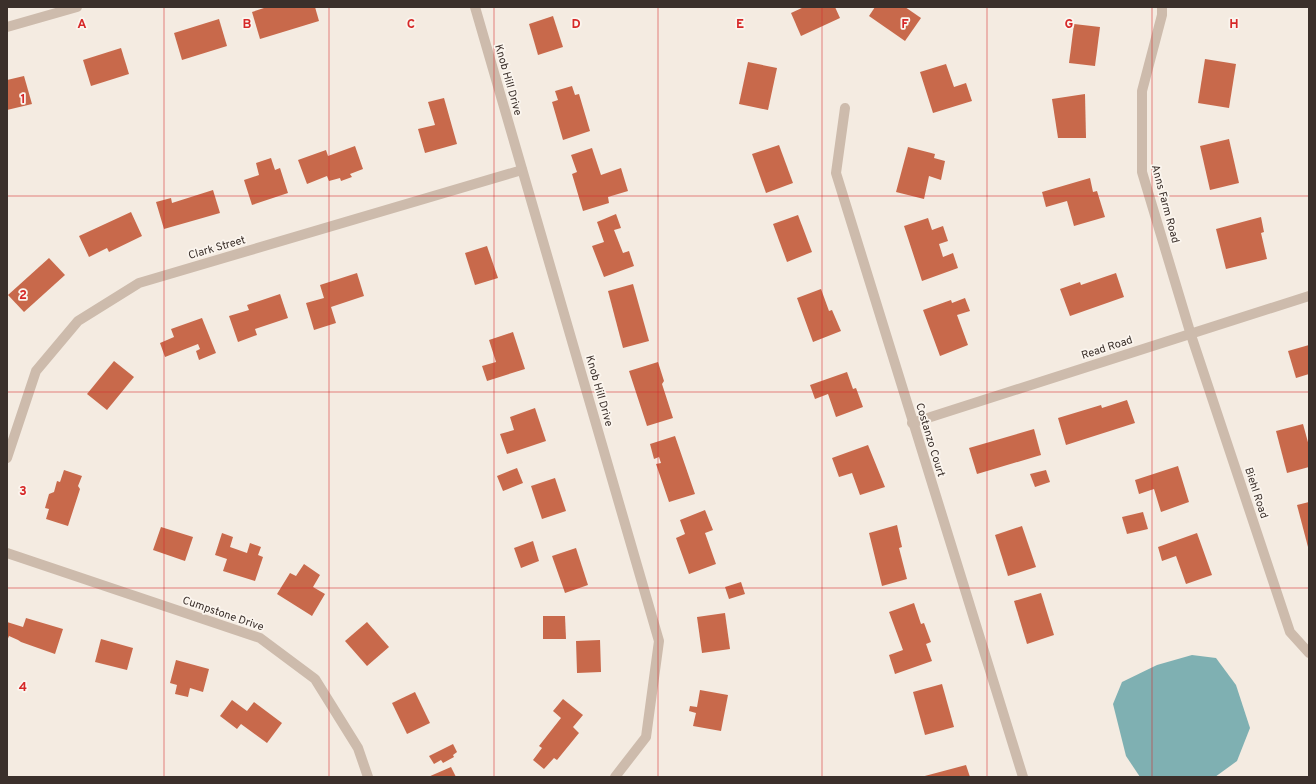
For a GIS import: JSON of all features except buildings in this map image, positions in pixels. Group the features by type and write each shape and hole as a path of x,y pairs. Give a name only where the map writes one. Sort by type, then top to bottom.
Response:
{"street":[{"path":"7,27 77,7"},
{"name":"Knob Hill Drive","path":"475,7 659,641 646,737 615,777"},
{"name":"Anns Farm Road","path":"1162,7 1162,15 1142,91 1142,172 1191,335"},
{"name":"Costanzo Court","path":"845,108 836,173 912,423 1023,777"},
{"name":"Clark Street","path":"7,458 36,371 78,321 139,283 522,170"},
{"name":"Read Road","path":"912,423 1309,296"},
{"name":"Biehl Road","path":"1191,335 1290,632 1309,653"},
{"name":"Cumpstone Drive","path":"7,553 260,638 314,679 358,748 368,777"}],"water":[{"path":"1192,655 1216,658 1236,685 1250,728 1237,761 1215,777 1140,777 1126,756 1113,704 1122,682 1157,665"}]}
